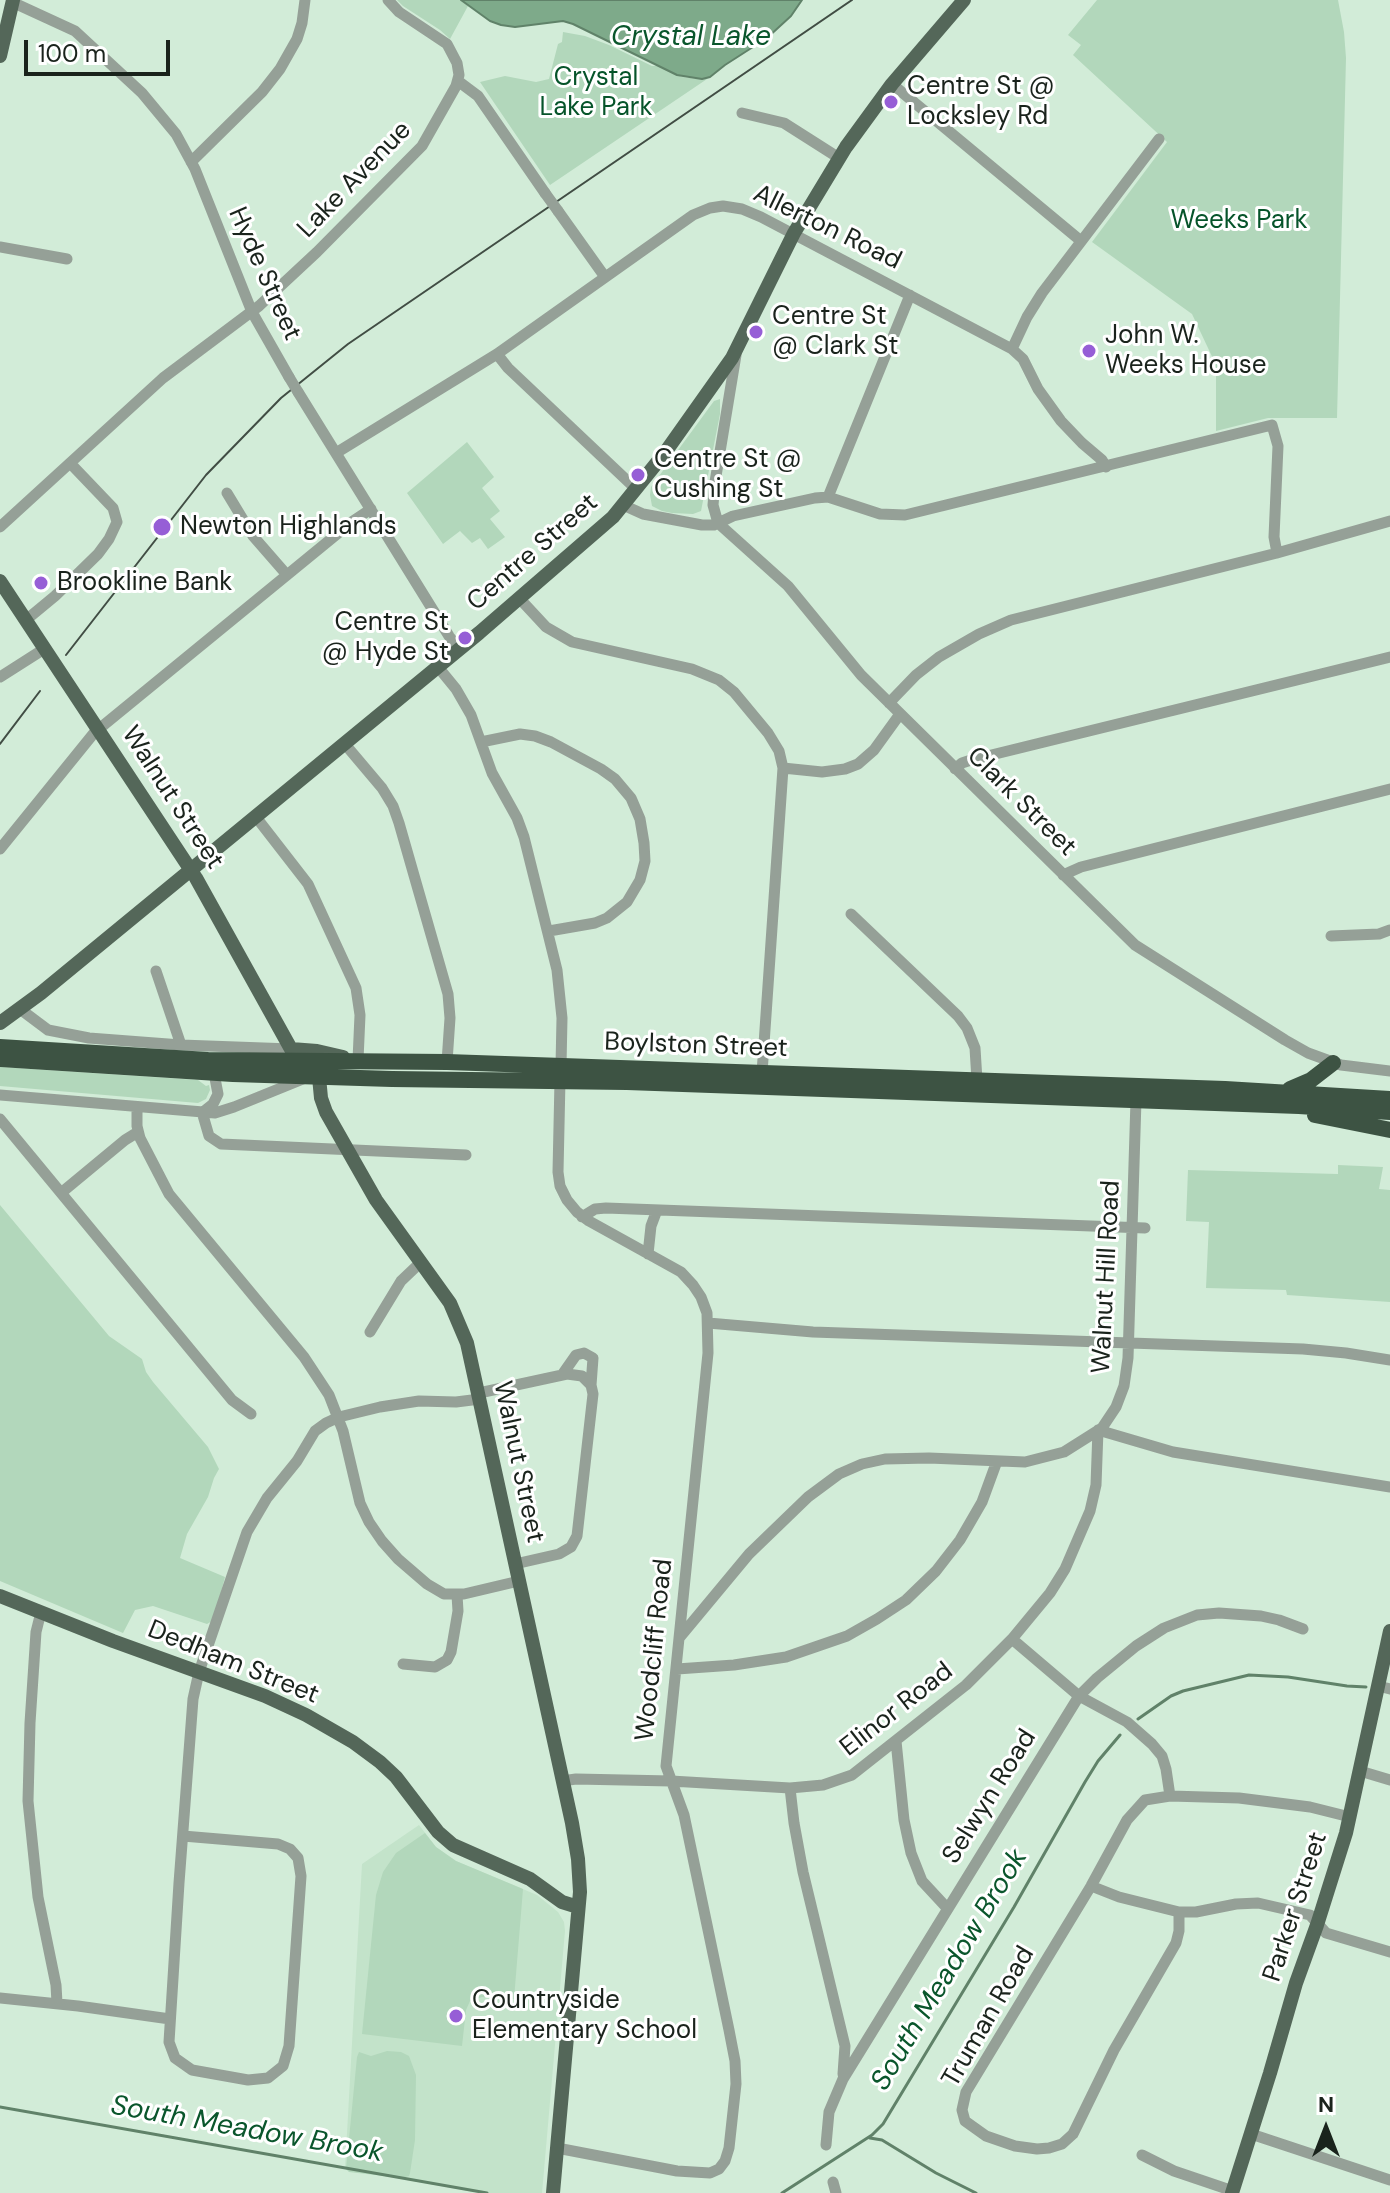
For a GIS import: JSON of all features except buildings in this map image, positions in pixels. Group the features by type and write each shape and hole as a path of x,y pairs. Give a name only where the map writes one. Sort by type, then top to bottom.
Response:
{"highway":[{"name":"Boylston Street","path":"0,1047 208,1060 447,1062 560,1073 1390,1112"},
{"name":"Boylston Street","path":"0,1059 313,1077 762,1073 1285,1091 1390,1099"},
{"path":"1285,1091 1311,1080 1333,1063"},
{"path":"1263,1104 1390,1130"}],"main road":[{"name":"Centre Street","path":"7,1015 256,817 600,530 664,454 737,350 794,233 839,158 892,84 964,0"},
{"path":"0,56 13,1"},
{"name":"Walnut Street","path":"0,581 191,870 291,1049"},
{"path":"291,1049 358,1060"},
{"name":"Walnut Street","path":"313,1077 323,1105 382,1210 444,1293 460,1323 471,1354 577,1847 579,1900"},
{"name":"Dedham Street","path":"0,1596 279,1702 353,1742 389,1769 438,1832 453,1845 523,1875 543,1887 579,1900"},
{"name":"Parker Street","path":"1232,2192 1350,1817 1384,1688 1390,1631"},
{"path":"553,2193 579,1900"}],"street":[{"path":"191,162 262,92 280,69 297,39 305,0"},
{"path":"388,0 399,12 447,44 457,63 458,81 478,96 605,277"},
{"name":"Hyde Street","path":"13,1 75,31 89,42 142,93 176,134 191,162 252,312 298,392 459,649"},
{"name":"Lake Avenue","path":"0,527 163,378 252,312 317,252 422,146 458,81"},
{"path":"892,84 1081,241"},
{"path":"742,113 784,123 839,158"},
{"path":"1012,349 1031,310 1159,139"},
{"name":"Allerton Road","path":"336,453 497,354 693,215 710,208 729,206 794,233 1012,349 1027,365 1038,389 1055,413 1106,467"},
{"path":"0,247 67,259"},
{"path":"828,497 910,295"},
{"path":"718,523 713,505 715,482 737,350"},
{"path":"497,354 636,489"},
{"path":"623,505 658,518 702,525 786,503 828,497 872,512 905,515 1272,425 1278,446 1274,537 1277,553"},
{"path":"26,620 98,554 117,522 113,508 70,463"},
{"path":"227,493 253,536 287,575"},
{"path":"0,849 98,729 371,509"},
{"path":"889,703 931,663 968,639 1000,624 1390,521"},
{"name":"Clark Street","path":"718,523 788,586 848,660 889,703 1118,929 1154,958 1285,1040 1333,1063"},
{"path":"520,599 546,627 572,642 692,669 719,680 734,692 779,751 783,768 762,1073"},
{"path":"0,677 44,649"},
{"path":"955,769 971,760 1390,657"},
{"name":"Woodcliff Road","path":"438,667 467,706 492,773 520,828 549,931 562,1007 559,1179 567,1200 582,1217 681,1272 701,1297 708,1323 708,1353 666,1766 684,1815 735,2061 736,2084 729,2148 719,2169 710,2173 677,2171 557,2148"},
{"path":"783,768 822,772 858,764 874,750 900,714"},
{"path":"481,742 520,734 551,742 615,779 631,798 640,819 645,861 640,880 627,902 607,918 595,923 549,931"},
{"path":"344,743 382,788 399,823 448,994 447,1062"},
{"path":"1063,875 1081,867 1390,789"},
{"path":"256,817 308,884 356,988 360,1015 358,1060"},
{"path":"851,914 958,1016 975,1048 977,1080"},
{"path":"1331,936 1390,930"},
{"path":"156,971 181,1045"},
{"path":"7,1015 56,1032 89,1038 291,1049"},
{"path":"1333,1063 1390,1071"},
{"path":"202,1112 218,1097 214,1073"},
{"path":"0,1095 215,1113 313,1077"},
{"name":"Walnut Hill Road","path":"680,1637 749,1554 808,1497 839,1474 885,1459 1025,1462 1043,1459 1064,1452 1098,1430 1116,1407 1124,1386 1136,1100"},
{"path":"137,1107 138,1132 169,1194 304,1357 329,1395 339,1417 360,1503 374,1531 390,1551 427,1584 444,1594 457,1595 519,1581"},
{"path":"202,1112 209,1136 221,1144 466,1155"},
{"path":"0,1119 232,1400 251,1414"},
{"path":"61,1193 129,1136 138,1132"},
{"path":"582,1217 600,1208 1145,1228"},
{"path":"648,1254 651,1226 657,1210"},
{"path":"370,1332 401,1281 421,1262"},
{"path":"708,1323 813,1332 1303,1349 1390,1360"},
{"path":"515,1564 559,1554 575,1542 594,1362 587,1353 576,1355 562,1375"},
{"path":"183,1836 278,1844 290,1849 298,1858 301,1876 286,2059 279,2071 262,2079 248,2080 192,2070 172,2054 169,2042 170,2019 183,1836 194,1690 237,1559 253,1521 315,1431 339,1417 410,1402 465,1401 562,1375 577,1374 591,1385"},
{"path":"1098,1430 1173,1452 1390,1487"},
{"name":"Elinor Road","path":"562,1781 671,1781 790,1788 823,1785 852,1775 966,1685 1012,1639 1050,1593 1065,1569 1090,1511 1096,1485 1098,1430"},
{"path":"677,1669 786,1657 835,1641 877,1619 906,1600 936,1571 952,1550 982,1502 997,1461"},
{"path":"403,1664 435,1667 447,1660 458,1611 457,1595"},
{"path":"41,1612 36,1632 28,1801 38,1897 57,2003"},
{"name":"Selwyn Road","path":"826,2145 829,2112 843,2079 1079,1696 1136,1646 1164,1628 1197,1615 1251,1614 1303,1629"},
{"path":"1012,1639 1079,1696 1127,1722 1152,1744 1162,1756 1170,1796"},
{"path":"896,1741 904,1820 911,1853 922,1881 947,1908"},
{"path":"1360,1771 1390,1780"},
{"path":"790,1788 803,1872 845,2046 843,2079"},
{"name":"Truman Road","path":"1179,1912 1176,1943 1114,2050 1073,2134 1062,2144 1037,2149 1015,2146 986,2136 965,2121 962,2110 966,2092 1137,1806 1145,1800 1170,1796 1271,1801 1350,1817"},
{"path":"1091,1886 1119,1897 1179,1912 1258,1903 1310,1915 1326,1933 1390,1952"},
{"path":"0,1998 170,2019"},
{"path":"1251,2134 1390,2180"},
{"path":"1142,2155 1174,2171 1232,2192"}],"shaded area":[{"name":"Countryside Elementary School","path":"419,1825 436,1847 456,1861 537,1895 558,1912 564,1922 542,2193 480,2193 345,2169 362,1864"}],"green space":[{"path":"397,0 461,0 468,6 450,39"},
{"name":"Weeks Park","path":"1097,0 1338,0 1346,58 1337,418 1268,418 1216,431 1216,365 1192,314 1092,242 1167,142 1073,55 1081,45 1068,35"},
{"name":"Crystal Lake Park","path":"563,32 609,45 682,77 710,77 550,185 480,82 505,76 536,82 549,79"},
{"path":"720,399 720,414 701,511 693,514 672,513 652,506 651,487 714,401"},
{"path":"467,442 494,477 482,488 500,511 490,519 505,537 488,549 480,538 472,543 460,531 443,544 407,493"},
{"path":"0,1067 198,1080 209,1085 210,1090 206,1099 198,1103 0,1086"},
{"path":"1338,1165 1383,1167 1379,1189 1390,1190 1390,1302 1287,1295 1286,1290 1206,1288 1209,1222 1186,1221 1188,1170 1338,1174"},
{"path":"0,1205 109,1336 142,1359 153,1382 208,1447 219,1469 208,1497 187,1534 180,1558 225,1577 214,1620 207,1624 153,1606 135,1610 123,1633 0,1581"},
{"path":"425,1833 436,1847 456,1861 523,1889 514,1999 482,1997 470,2001 462,2046 362,2034 376,1895 383,1872 396,1853"},
{"path":"387,2051 409,2056 416,2075 415,2140 409,2176 402,2178 349,2172 346,2169 357,2057 359,2052 371,2056"}],"water":[{"name":"Crystal Lake","path":"461,0 802,0 791,16 767,38 710,77 702,79 677,75 573,24 563,21 515,27 501,25 490,21"}],"waterway":[{"name":"South Meadow Brook","path":"1138,1719 1183,1691 1249,1675 1366,1687"},
{"name":"South Meadow Brook","path":"782,2193 872,2135 883,2124 1014,1907 1085,1782 1120,1735"},
{"name":"South Meadow Brook","path":"0,2107 487,2193"},
{"path":"870,2138 882,2140 976,2193"}],"tram line":[{"path":"66,655 206,475 281,398 348,344 852,0"},
{"path":"0,744 40,691"}],"place":[{"name":"Centre St @ Locksley Rd","path":"891,102"},
{"name":"Centre St @ Clark St","path":"756,332"},
{"name":"John W. Weeks House","path":"1089,351"},
{"name":"Centre St @ Cushing St","path":"638,475"},
{"name":"Newton Highlands","path":"162,527"},
{"name":"Brookline Bank","path":"41,583"},
{"name":"Centre St @ Hyde St","path":"465,638"},
{"name":"Countryside Elementary School","path":"456,2016"}]}
